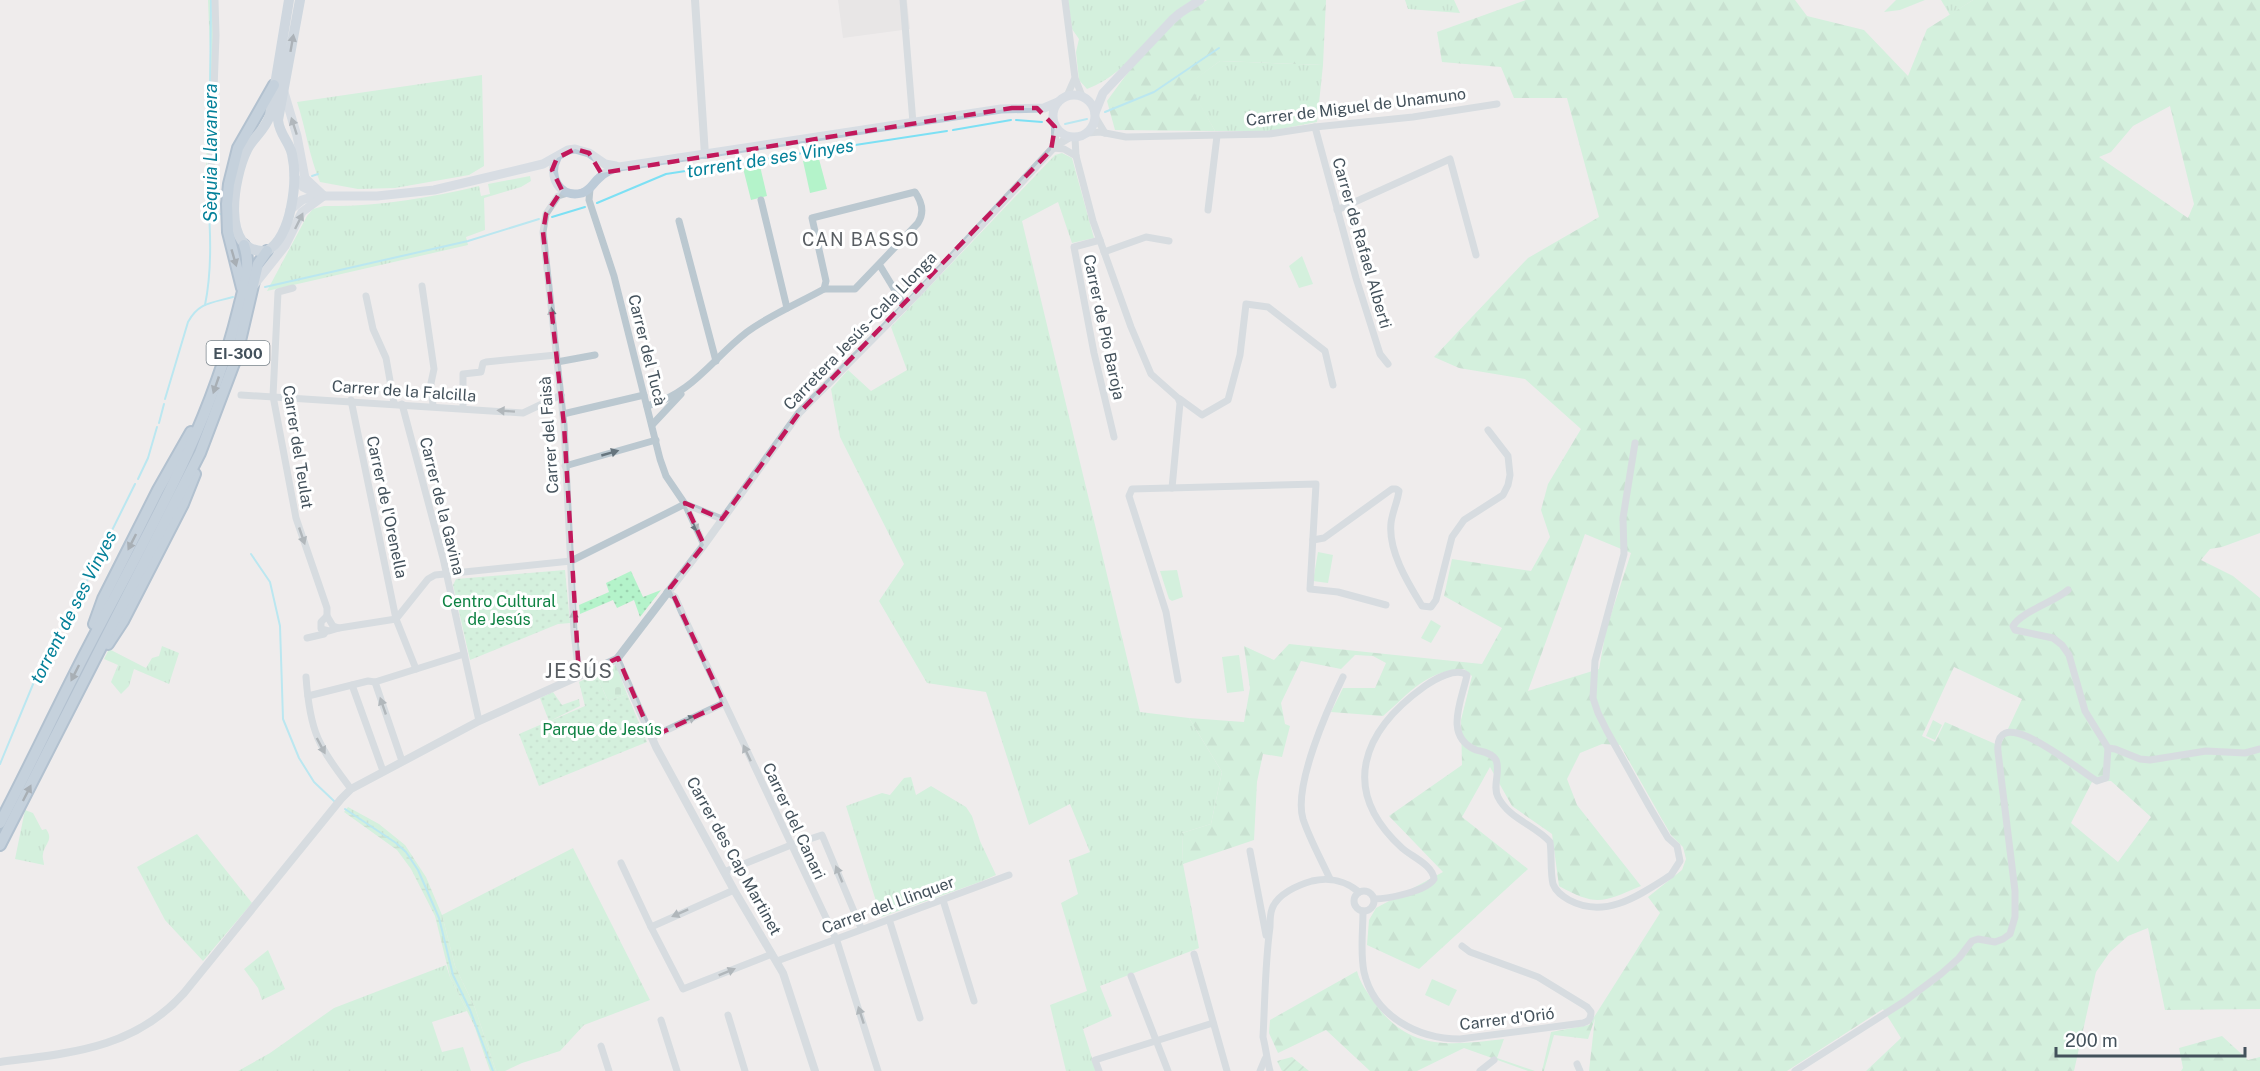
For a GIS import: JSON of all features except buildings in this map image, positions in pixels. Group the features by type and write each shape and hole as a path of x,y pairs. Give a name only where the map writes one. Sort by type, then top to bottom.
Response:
{"highway":[{"name":"EI-300","path":"243,291 228,232 229,184 238,148 279,86"},
{"name":"EI-300","path":"0,823 173,484 203,418 226,356 243,291 248,266 244,245"},
{"name":"EI-300","path":"0,845 200,453 236,358 258,264 267,251"}],"main road":[{"name":"EI-300","path":"267,251 279,241 290,210 294,176 292,153 282,138 278,120 279,86 289,0"},
{"name":"EI-300","path":"244,245 237,232 236,189 251,142 260,135 270,116 300,0"},
{"path":"1037,108 1062,134 1073,138 1088,133 1093,126 1103,93 1172,20 1200,0"},
{"path":"279,86 285,97 297,136 305,178 324,196"},
{"path":"596,180 610,170 619,167 1001,109 1048,107 1063,99 1103,93"},
{"path":"1083,97 1090,102 1096,116"},
{"path":"1054,124 1053,111 1063,99"},
{"path":"260,135 271,134 282,138"},
{"path":"290,210 302,200 324,196 414,193 535,167 575,149 589,153 605,164 619,167"},
{"path":"555,180 552,170 556,158"},
{"path":"535,167 543,169 568,193 578,194 590,189 596,180 598,173 594,158"},
{"path":"294,176 308,191 324,196"},
{"path":"254,285 285,246 302,212 324,196"},
{"path":"244,245 256,251 267,251"}],"street":[{"path":"210,199 216,34 215,0"},
{"path":"695,0 705,155"},
{"path":"903,0 913,123"},
{"path":"1065,0 1075,78 1083,97"},
{"path":"1063,99 1072,87 1075,78"},
{"name":"Carrer de Miguel de Unamuno","path":"1088,133 1126,137 1269,134 1413,117 1497,104"},
{"path":"1096,116 1105,133"},
{"path":"1054,124 1054,147 1064,149 1076,156"},
{"name":"Carrer de Rafael Alberti","path":"1315,127 1380,354 1388,364"},
{"path":"1208,210 1217,135"},
{"path":"1073,138 1100,240 1151,374 1202,415 1228,400 1240,355 1246,304 1268,307 1325,351 1333,385"},
{"name":"Carretera Jesús - Cala Llonga","path":"617,659 704,545 799,413 905,307 1054,147 1073,138"},
{"path":"1337,210 1450,159 1476,255"},
{"path":"555,180 558,196 568,193"},
{"name":"Carrer del Tucà","path":"590,189 589,200 614,276 666,476 685,504 704,545"},
{"path":"652,425 687,388 750,330 824,289 855,289 923,215 915,192 813,216 811,223 826,281 824,289"},
{"path":"578,194 589,200"},
{"name":"Carrer del Faisà","path":"558,196 546,214 543,232 563,414 566,494 579,676"},
{"path":"761,200 787,308"},
{"path":"679,221 716,361"},
{"path":"1104,252 1146,237 1170,241"},
{"name":"Carrer de Pío Baroja","path":"1100,240 1074,247 1094,353 1114,437"},
{"path":"879,264 905,307"},
{"path":"422,286 434,369 431,383 433,406"},
{"name":"Carrer del Teulat","path":"293,288 278,292 273,396 296,518 327,608 327,616"},
{"name":"Carrer de la Gavina","path":"366,296 373,329 386,358 446,573 479,721"},
{"path":"463,408 463,374 481,372 483,363 595,355"},
{"path":"647,406 657,404 687,388"},
{"name":"Carrer de la Falcilla","path":"241,395 351,400 523,413 561,395"},
{"path":"563,414 644,395"},
{"path":"1172,488 1181,409 1178,398"},
{"name":"Carrer de l'Orenella","path":"351,400 396,619 416,669"},
{"path":"1313,540 1324,538 1392,489 1396,489 1399,491 1391,525 1393,546 1408,582 1422,606 1431,607 1436,600 1452,537 1464,520 1503,495 1508,485 1510,464 1508,456 1488,430"},
{"path":"565,466 656,440"},
{"path":"1260,1071 1265,1059 1266,1048 1263,1037 1267,944 1272,909 1277,900 1301,884 1330,879 1353,887 1359,892 1368,892 1374,899 1386,899 1427,886 1434,879 1434,873 1429,868 1403,848 1384,829 1372,810 1364,780 1364,766 1368,752 1385,723 1415,693 1430,682 1457,672 1467,675 1456,719 1459,735 1464,743 1473,749 1493,756 1497,763 1496,791 1499,799 1516,818 1550,842 1553,883 1561,895 1573,902 1592,907 1611,907 1628,901 1671,875 1677,868 1680,861 1677,846 1668,837 1649,806 1607,731 1593,698 1595,661 1624,554 1623,518 1635,442"},
{"path":"1178,680 1166,612 1129,496 1132,489 1316,484 1310,589 1338,592 1386,605"},
{"path":"307,638 339,628 396,619 428,579 435,574 571,561 685,504 722,519"},
{"path":"1795,1071 1914,994 1959,958 1972,941 1978,939 1995,942 2010,934 2014,917 2015,891 1997,743 2000,737 2005,734 2024,734 2069,760 2088,777 2097,781 2106,778 2108,748 2085,711 2069,655 2053,638 2021,633 2013,626 2020,618 2068,590"},
{"name":"Carrer del Canari","path":"667,592 675,597 835,938 878,1071"},
{"path":"326,632 321,629 321,622 327,616 333,626 339,628"},
{"path":"308,696 368,681 375,682 464,654"},
{"path":"0,1062 105,1044 134,1033 157,1019 184,993 351,789 468,726 617,659"},
{"name":"Carrer des Cap Martinet","path":"617,659 652,737 724,872 787,982 815,1071"},
{"path":"306,677 310,717 316,736 328,758 351,789"},
{"path":"1330,879 1303,819 1301,800 1321,726 1342,677"},
{"path":"375,682 402,761"},
{"path":"352,685 383,771"},
{"path":"652,737 724,703"},
{"path":"2108,748 2150,760 2206,752 2245,753 2260,749"},
{"path":"724,872 819,835 824,837 861,928"},
{"path":"1250,851 1267,944"},
{"path":"621,863 651,927 734,890"},
{"name":"Carrer del Llinquer","path":"651,927 683,989 890,919 1009,875"},
{"path":"1359,892 1354,903 1357,909 1363,911 1371,908 1374,899"},
{"path":"943,900 974,1001"},
{"name":"Carrer d'Orió","path":"1363,911 1364,974 1371,991 1380,1004 1406,1027 1441,1039 1460,1039 1583,1023 1591,1017 1591,1012 1587,1007 1538,977 1470,952 1462,946"},
{"path":"890,919 920,1018"},
{"path":"1194,954 1227,1071"},
{"path":"1131,976 1168,1071"},
{"path":"728,1015 745,1071"},
{"path":"661,1020 677,1071"},
{"path":"1099,1071 1095,1060 1213,1023"},
{"path":"601,1046 609,1071"},
{"path":"1265,1059 1270,1071"},
{"path":"1480,1071 1494,1060"}],"highlighted area":[{"path":"1012,108 1037,108 1055,127 1051,150 799,413 722,519 685,503 704,545 670,588 724,703 652,737 618,658 579,676 564,425 543,232 546,214 562,190 552,170 557,158 575,149 589,153 601,173"}],"shaded area":[{"path":"838,0 907,0 910,29 843,38"}],"green space":[{"path":"208,0 213,0 213,49 205,197 210,53"},
{"path":"1068,0 1193,0 1166,21 1117,72 1087,89 1079,80 1076,52 1079,39 1072,29"},
{"path":"1207,0 1326,0 1323,65 1220,61 1189,84 1215,131 1115,130 1107,101 1152,45 1178,20"},
{"path":"1405,0 1454,0 1460,13 1408,9"},
{"path":"1526,0 1795,0 1807,16 1864,30 1908,76 1927,29 1973,0 2260,0 2260,533 2210,549 2201,560 2233,576 2260,598 2260,1009 2165,1010 2148,928 2128,936 2110,952 2096,972 2074,1071 1866,1071 1901,1038 1883,1009 1787,1071 1589,1071 1595,1018 1588,1039 1554,1035 1544,1071 1542,1071 1551,1032 1589,1025 1660,913 1648,897 1682,870 1686,859 1683,847 1671,835 1620,745 1602,744 1580,753 1567,779 1577,805 1641,886 1618,896 1600,900 1572,893 1559,886 1552,834 1512,806 1490,767 1462,817 1528,869 1419,969 1367,945 1369,920 1376,908 1443,872 1389,816 1462,765 1461,720 1472,676 1464,669 1429,678 1383,716 1331,712 1343,688 1375,688 1386,663 1373,656 1355,655 1341,669 1301,661 1281,703 1285,724 1290,726 1282,757 1263,754 1257,782 1254,840 1183,864 1182,833 1211,824 1222,772 1189,718 1244,722 1250,688 1244,646 1274,660 1289,644 1482,664 1502,628 1444,596 1452,559 1531,571 1550,537 1541,510 1548,484 1581,429 1525,379 1459,368 1434,357 1528,258 1599,217 1567,98 1514,98 1501,67 1442,62 1437,32","holes":["2170,106 2194,204 2188,218 2099,157 2111,152 2133,126","1585,534 1631,553 1606,630 1599,669 1528,691","1954,667 2022,699 2000,746 1945,722 1935,742 1922,736","2111,781 2151,817 2118,862 2071,823 2092,782"]},
{"path":"1896,0 1925,0 1900,10 1884,12"},
{"path":"1941,0 1973,0 1950,15"},
{"path":"1220,61 1323,65 1317,122 1270,131 1215,131 1188,84"},
{"path":"482,75 484,166 469,175 395,188 358,189 320,182 297,102"},
{"path":"1062,153 1072,158 1094,238 1072,243 1058,202 1022,221 1140,712 1189,718 1222,772 1211,824 1182,833 1183,864 1199,948 1100,986 1112,1016 1083,1029 1096,1071 1066,1071 1050,1005 1087,991 1061,903 1078,894 1069,860 1090,852 1070,804 1029,825 986,692 927,683 879,601 904,564 840,437 831,389 848,370 871,391 907,370 891,327 1055,155"},
{"path":"819,159 827,189 810,193 803,161"},
{"path":"760,166 767,196 751,200 743,168"},
{"path":"530,176 531,181 521,187 484,198 485,230 466,237 468,245 267,291 307,216 313,209 324,206 402,201 479,186 481,196 490,194 488,184"},
{"path":"1302,256 1313,284 1299,288 1289,266"},
{"path":"1318,552 1333,555 1328,583 1313,581"},
{"name":"Centro Cultural de Jesús","path":"565,570 570,623 558,624 470,660 453,585 456,579"},
{"path":"1177,570 1183,597 1172,601 1169,599 1160,571"},
{"path":"631,571 643,597 661,590 640,617 634,600 617,608 613,600 580,614 579,605 609,592 606,583"},
{"path":"1431,620 1441,626 1431,643 1421,638"},
{"path":"162,646 179,653 169,684 134,669 129,686 121,694 111,682 118,665 104,659 109,649 146,668 152,658 159,656"},
{"path":"1239,655 1244,691 1227,693 1222,657"},
{"path":"616,665 627,694 608,701 596,674"},
{"name":"Parque de Jesús","path":"596,674 608,701 627,694 647,742 539,786 519,734 549,721 540,698 553,692 562,705 579,699 580,706 550,721 585,706 579,682"},
{"path":"1933,720 1942,725 1935,740 1926,736"},
{"path":"911,777 916,795 931,786 966,807 972,816 980,841 996,875 881,917 846,806 882,793 890,795 904,778"},
{"path":"348,807 379,824 405,845 426,877 442,915 455,966 475,1008 496,1071 490,1071 474,1025 450,977 435,916 411,869 397,850 344,812"},
{"path":"25,810 33,813 42,830 46,829 48,833 49,839 43,855 44,865 15,859"},
{"path":"197,834 252,903 203,961 165,920 137,867"},
{"path":"573,848 650,1000 584,1025 560,1051 505,1071 496,1071 475,1008 455,966 442,915"},
{"path":"268,950 285,989 262,1000 258,988 244,969"},
{"path":"446,965 467,1011 432,1022 442,1052 463,1047 471,1071 238,1071 270,1053 334,1008"},
{"path":"1357,971 1375,1003 1388,1019 1402,1030 1417,1038 1432,1042 1466,1043 1504,1039 1497,1058 1535,1071 1528,1071 1464,1048 1417,1071 1370,1071 1326,1030 1278,1053 1269,1033 1270,1020"},
{"path":"1432,979 1457,990 1449,1006 1425,995"},
{"path":"2222,1036 2248,1060 2260,1057 2260,1071 2181,1071 2183,1068 2179,1048"},
{"path":"1292,1057 1309,1071 1282,1071 1277,1061"}],"waterway":[{"name":"Sèquia Llavanera","path":"210,102 211,0"},
{"name":"torrent de ses Vinyes","path":"1105,112 1154,92 1219,48"},
{"name":"torrent de ses Vinyes","path":"1065,124 1087,119"},
{"name":"torrent de ses Vinyes","path":"953,130 1011,120"},
{"name":"torrent de ses Vinyes","path":"1016,120 1042,122"},
{"name":"torrent de ses Vinyes","path":"597,203 666,174 947,131"},
{"path":"312,176 318,174"},
{"name":"Sèquia Llavanera","path":"205,305 210,253 208,201"},
{"name":"torrent de ses Vinyes","path":"552,217 585,207"},
{"path":"209,218 220,214"},
{"name":"torrent de ses Vinyes","path":"265,287 468,241 539,219"},
{"name":"torrent de ses Vinyes","path":"165,399 192,315 207,304 233,297"},
{"name":"torrent de ses Vinyes","path":"159,423 164,404"},
{"name":"torrent de ses Vinyes","path":"138,479 148,458 157,427"},
{"name":"torrent de ses Vinyes","path":"0,764 48,648 74,607 135,484"},
{"path":"251,554 270,582 280,626 283,719 299,758 314,782 334,801"},
{"path":"345,809 396,843 406,852 418,870 439,918 453,975 470,1010 493,1071"}],"district":[{"name":"CAN BASSO","path":"861,239"},
{"name":"JESÚS","path":"579,671"}]}
